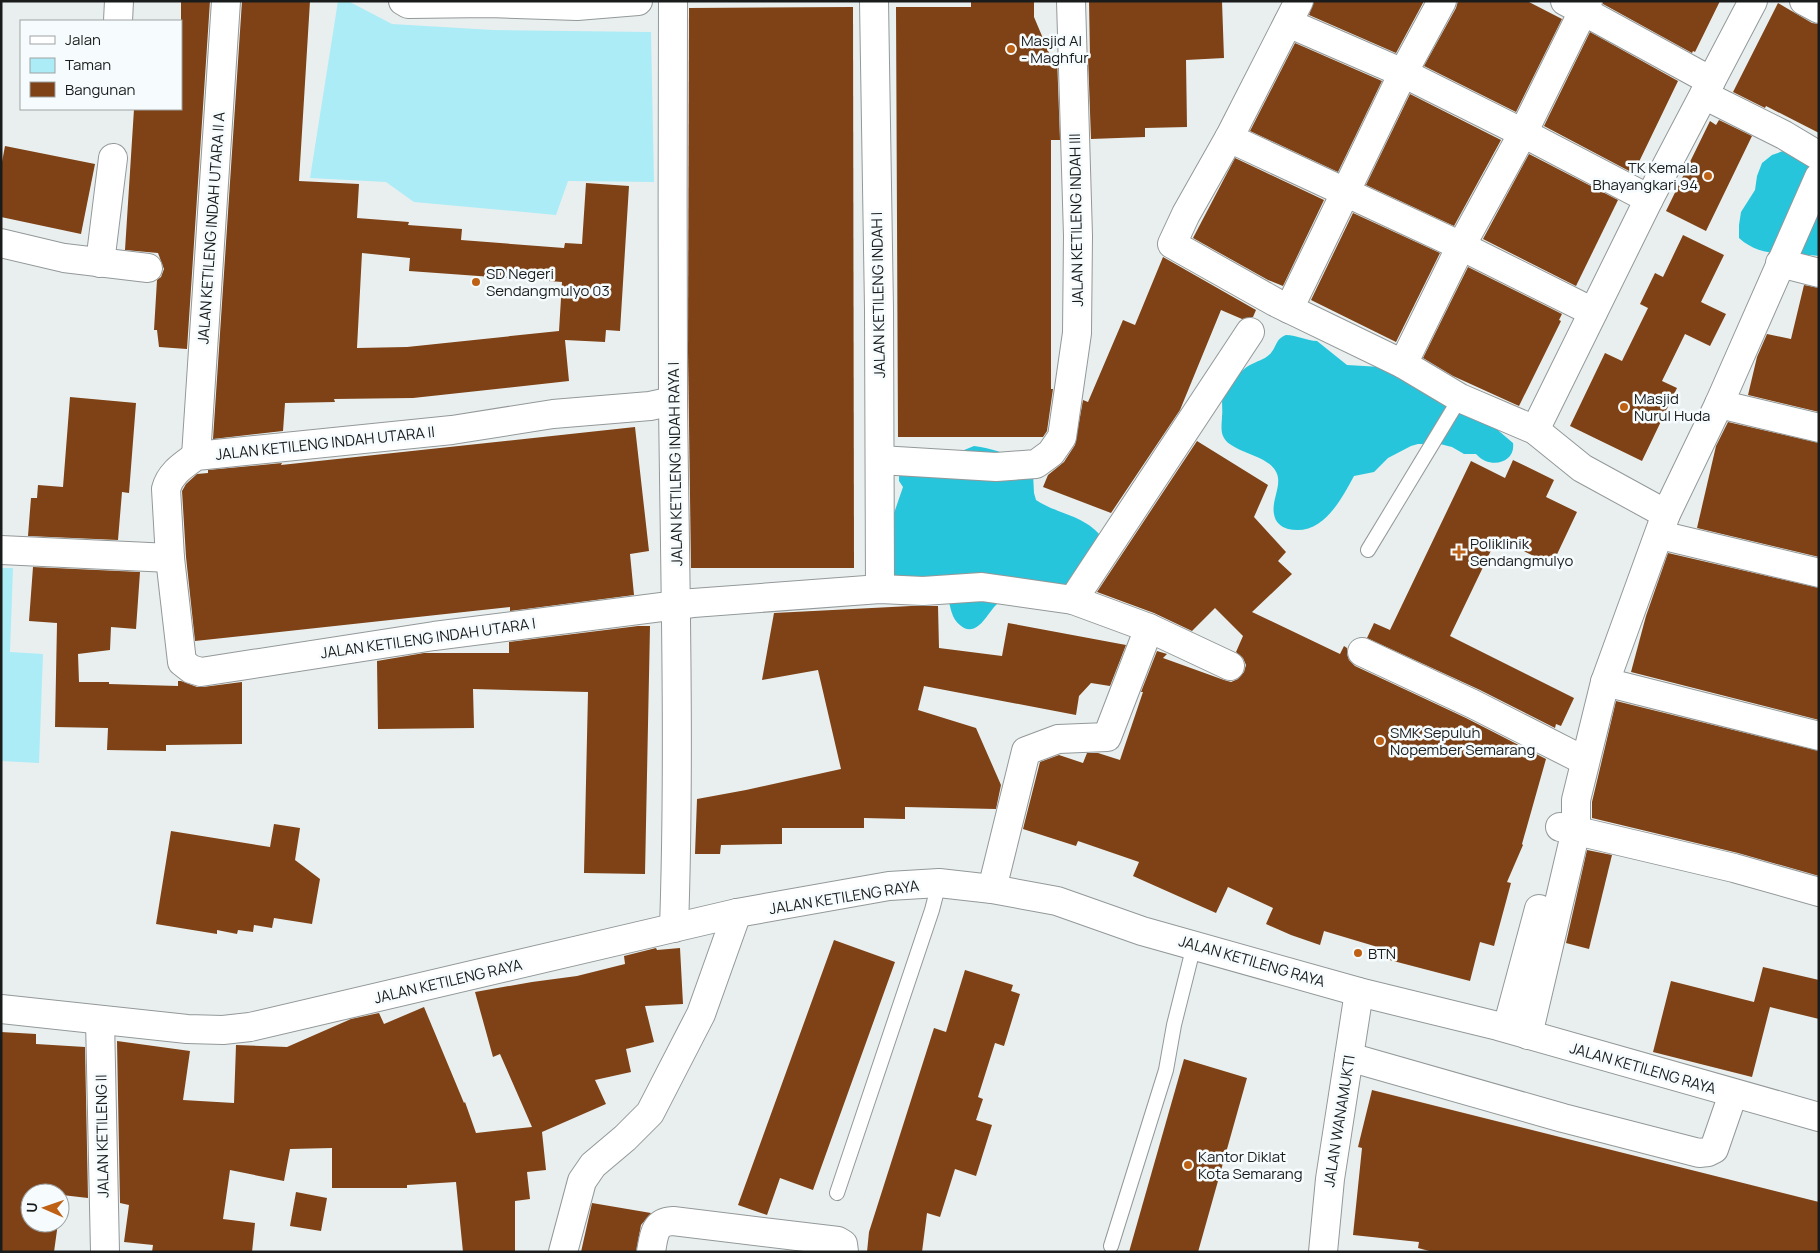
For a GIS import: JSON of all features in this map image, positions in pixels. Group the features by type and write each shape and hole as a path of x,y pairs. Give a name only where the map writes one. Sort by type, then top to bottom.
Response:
{"street":[{"path":"118,20 119,1"},
{"name":"JALAN KETILENG INDAH UTARA II A","path":"196,456 226,1"},
{"path":"406,2 577,6 638,1"},
{"name":"JALAN KETILENG INDAH RAYA I","path":"673,1 673,401 677,606 674,928"},
{"name":"JALAN KETILENG INDAH I","path":"874,1 880,589"},
{"name":"JALAN KETILENG INDAH III","path":"880,460 996,467 1036,464 1051,453 1062,437 1077,333 1078,236 1071,1"},
{"path":"1289,309 1403,73 1442,1"},
{"path":"1535,430 1649,199 1753,1"},
{"path":"1804,1 1819,8"},
{"path":"1404,364 1461,246 1523,133 1579,4 1708,88 1819,156"},
{"path":"1649,199 1403,73 1293,12 1229,138 1186,214 1172,244 1289,309 1404,364 1460,398 1535,430 1582,468 1663,524 1819,573"},
{"path":"1229,138 1461,246 1593,312"},
{"path":"100,263 113,158"},
{"path":"1518,1032 1605,682 1663,524 1719,404 1819,177"},
{"path":"1,243 64,258 148,268"},
{"path":"1780,263 1819,273"},
{"path":"1073,600 1250,332"},
{"name":"JALAN KETILENG INDAH UTARA II","path":"182,662 170,558 166,489 172,475 196,456 452,430 553,414 650,406 673,401"},
{"path":"1719,404 1819,428"},
{"path":"1,550 170,558"},
{"path":"677,606 694,603 880,589 923,591 982,587 1073,600 1149,628 1230,666"},
{"name":"JALAN KETILENG INDAH UTARA I","path":"182,662 191,669 201,672 434,636 677,606"},
{"path":"992,889 1026,751 1058,739 1107,737 1149,628"},
{"path":"1362,652 1473,704 1586,761"},
{"path":"1605,682 1819,736"},
{"path":"1568,828 1734,868 1819,892"},
{"name":"JALAN KETILENG RAYA","path":"1,1009 187,1029 223,1030 250,1027 737,913 889,886 939,883 992,889 1057,901 1142,931 1359,992 1518,1032 1819,1117"},
{"path":"562,1252 582,1182 593,1165 625,1138 650,1113 701,1014 737,913"},
{"name":"JALAN WANAMUKTI","path":"1323,1252 1330,1179 1359,992"},
{"name":"JALAN KETILENG II","path":"100,1020 105,1252"},
{"path":"1349,1058 1563,1118 1699,1153 1714,1149 1733,1094"},
{"path":"651,1252 654,1236 660,1224 673,1221 838,1240 843,1244 844,1252"}],"lane":[{"path":"1368,550 1460,398"},
{"path":"837,1193 932,910 939,883"},
{"path":"1111,1246 1166,1070 1174,1025 1194,945"}],"green space":[{"path":"338,1 348,1 392,24 493,30 651,32 654,182 568,181 556,215 414,202 386,182 310,178"},
{"path":"1,568 13,568 10,652 43,654 39,763 1,761"}],"shaded area":[{"path":"1786,150 1819,156 1819,256 1767,252 1748,245 1739,238 1741,212 1755,190 1757,176 1762,163 1772,155"},
{"path":"1286,335 1317,341 1347,365 1381,367 1493,426 1513,443 1513,450 1506,459 1495,463 1488,462 1476,454 1464,454 1452,447 1440,444 1418,444 1411,446 1388,458 1374,472 1354,476 1343,496 1320,522 1300,530 1283,527 1277,522 1274,514 1274,503 1278,486 1275,470 1264,461 1234,447 1224,438 1222,399 1230,383 1238,374 1246,367 1268,356 1278,341"},
{"path":"974,446 991,449 1019,462 1033,473 1036,500 1086,523 1100,535 1086,572 1038,607 1025,607 1004,603 997,604 979,626 969,629 957,623 947,597 892,576 892,519 903,487 899,481 899,474"}],"building":[{"path":"181,1 210,1 187,349 159,347 157,330 154,330 157,280 161,277 164,269 158,253 125,250 134,110 182,110"},
{"path":"242,1 310,1 299,181 359,184 357,218 409,222 408,225 462,229 461,240 564,248 565,243 582,244 586,183 629,186 620,331 606,330 605,342 565,340 569,381 413,398 334,399 335,402 285,403 283,431 213,439","holes":["362,253 410,258 409,271 562,282 559,331 407,347 357,348"]},
{"path":"971,1 1034,1 1034,17 1050,55 1057,56 1060,140 1051,140 1051,389 1053,389 1047,431 1043,437 898,437 896,7 971,7"},
{"path":"1089,1 1222,1 1224,58 1186,60 1187,127 1145,128 1145,137 1091,139 1088,57 1090,57"},
{"path":"1314,1 1424,1 1396,53 1309,15"},
{"path":"1458,1 1527,1 1562,19 1516,112 1424,66"},
{"path":"1603,1 1720,1 1695,52 1693,51 1692,53 1603,4"},
{"path":"1778,3 1812,23 1819,24 1819,133 1766,106 1765,108 1733,92"},
{"path":"853,7 854,568 691,568 688,352 689,8"},
{"path":"1590,32 1678,81 1637,166 1635,165 1631,172 1544,126"},
{"path":"1295,43 1382,81 1338,172 1250,131"},
{"path":"1410,94 1501,140 1454,226 1366,185"},
{"name":"TK Kemala Bhayangkari 94","path":"1719,120 1752,136 1706,231 1666,211 1710,121 1716,125"},
{"path":"5,146 95,164 81,234 1,217 1,167"},
{"path":"1529,154 1618,200 1576,286 1483,239"},
{"path":"1235,158 1324,200 1283,286 1268,280 1193,238"},
{"path":"1353,213 1440,253 1396,342 1311,300"},
{"path":"1683,235 1724,255 1701,302 1726,314 1710,346 1685,334 1662,381 1677,388 1642,461 1570,426 1605,353 1622,361 1648,308 1640,304 1655,273 1663,277"},
{"path":"1163,257 1256,310 1253,317 1242,319 1221,310 1180,410 1111,513 1043,487 1048,475 1064,462 1075,445 1083,400 1088,402 1123,320 1135,325"},
{"path":"1468,267 1562,314 1559,320 1561,321 1519,406 1453,376 1423,358"},
{"path":"1804,285 1819,288 1819,412 1748,395 1757,357 1767,334 1791,339"},
{"path":"70,397 136,403 129,493 122,492 118,540 28,536 31,498 37,498 38,485 63,487"},
{"path":"1728,422 1819,443 1819,557 1697,528 1716,446"},
{"path":"635,427 649,551 630,554 634,595 510,611 510,607 195,641 186,557 182,491 186,484 197,474 208,473 208,470 282,463 281,465"},
{"path":"1197,441 1268,485 1254,517 1286,552 1278,561 1292,574 1252,612 1340,654 1344,646 1347,648 1349,660 1355,666 1466,718 1546,759 1523,845 1507,882 1511,883 1494,946 1480,942 1470,981 1378,957 1381,948 1324,931 1320,945 1291,935 1266,924 1273,908 1228,887 1216,913 1133,876 1139,862 1078,841 1076,846 1023,829 1040,762 1059,755 1083,763 1087,753 1098,753 1120,760 1143,692 1141,692 1157,651 1167,654 1163,658 1231,682 1238,679 1244,672 1246,665 1243,658 1236,652 1243,636 1215,608 1192,631 1154,613 1097,592"},
{"name":"Poliklinik Sendangmulyo","path":"1513,460 1554,480 1546,497 1577,512 1552,565 1497,538 1450,636 1574,698 1561,726 1556,724 1555,728 1480,690 1367,638 1374,623 1390,630 1471,461 1505,478"},
{"path":"1668,553 1819,588 1819,720 1631,672 1646,616"},
{"path":"33,567 140,572 136,629 111,627 110,650 78,654 79,682 178,686 178,681 181,681 197,687 203,687 242,682 242,744 166,745 166,751 107,750 108,728 55,727 57,623 29,621"},
{"path":"938,606 939,648 1002,656 1008,623 1126,645 1110,686 1091,683 1079,696 1076,715 924,686 918,710 976,728 1001,785 996,809 905,807 905,819 864,818 864,828 782,828 782,844 721,845 720,854 695,854 697,799 841,769 818,670 762,680 774,613"},
{"path":"650,626 645,874 584,873 588,692 473,689 474,728 378,729 377,661 424,653 509,653 509,642"},
{"path":"1616,701 1819,751 1819,876 1738,853 1592,818 1592,802"},
{"path":"274,824 300,828 295,860 320,879 312,924 274,918 272,928 254,925 253,932 238,930 237,934 217,930 217,934 156,924 171,831 270,847"},
{"path":"1587,850 1612,855 1589,949 1566,943"},
{"path":"834,940 895,962 813,1190 780,1178 767,1215 738,1205"},
{"path":"656,948 657,950 680,948 683,1004 645,1006 654,1042 626,1049 631,1072 595,1080 606,1104 542,1132 546,1170 527,1172 530,1199 515,1201 515,1252 463,1252 456,1182 407,1185 407,1188 332,1188 332,1148 290,1149 284,1181 230,1170 223,1219 255,1223 252,1252 152,1252 153,1245 124,1242 129,1205 120,1203 117,1041 190,1051 183,1100 234,1103 236,1045 287,1047 351,1019 379,1013 384,1024 424,1007 465,1102 476,1133 532,1127 500,1054 493,1057 475,992 577,976 625,964 624,956"},
{"path":"1763,967 1819,980 1819,1019 1770,1007 1752,1077 1653,1052 1671,981 1754,1002"},
{"path":"965,970 1013,985 1011,991 1020,994 1004,1046 995,1043 978,1097 983,1099 976,1120 992,1125 976,1176 955,1169 940,1217 927,1213 922,1252 867,1252 869,1232 934,1028 946,1032"},
{"path":"1,1032 36,1034 36,1044 85,1047 88,1198 70,1196 70,1183 20,1183 20,1233 57,1233 54,1252 1,1252"},
{"name":"Kantor Diklat Kota Semarang","path":"1184,1059 1247,1078 1198,1252 1129,1252"},
{"path":"1372,1090 1819,1202 1819,1252 1433,1252 1418,1248 1419,1242 1353,1235 1362,1148 1358,1147"},
{"path":"296,1192 327,1198 321,1231 290,1226"},
{"path":"592,1203 651,1213 641,1225 636,1252 581,1252"}],"place":[{"name":"Masjid Al - Maghfur","path":"1011,49"},
{"name":"TK Kemala Bhayangkari 94","path":"1708,176"},
{"name":"SD Negeri Sendangmulyo 03","path":"476,282"},
{"name":"Masjid Nurul Huda","path":"1624,407"},
{"name":"Poliklinik Sendangmulyo","path":"1459,552"},
{"name":"SMK Sepuluh Nopember Semarang","path":"1380,741"},
{"name":"BTN","path":"1358,953"},
{"name":"Kantor Diklat Kota Semarang","path":"1188,1165"}]}
